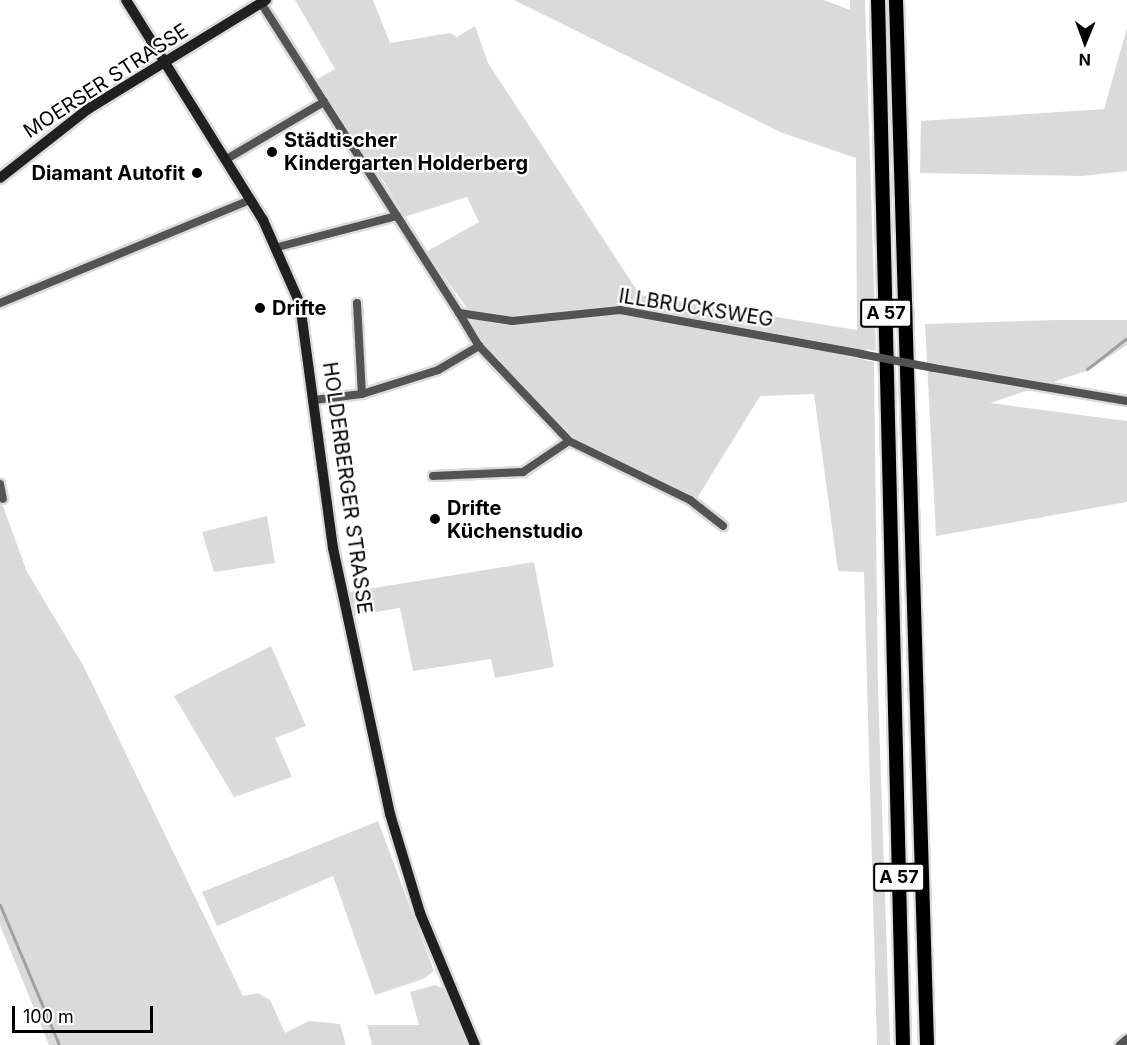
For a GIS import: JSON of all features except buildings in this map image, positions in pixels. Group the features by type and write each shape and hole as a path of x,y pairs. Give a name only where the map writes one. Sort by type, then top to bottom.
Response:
{"highway":[{"name":"A 57","path":"878,0 903,1045"},
{"name":"A 57","path":"896,0 927,1045"},
{"path":"926,986 933,1045"}],"main road":[{"name":"HOLDERBERGER STRASSE","path":"126,0 278,247 300,304 333,548 390,814 420,913 475,1045"},
{"name":"MOERSER STRASSE","path":"0,178 87,109 263,1"}],"street":[{"path":"263,1 324,102 479,346 569,441 690,500 723,526"},
{"path":"225,160 324,102"},
{"path":"0,303 250,200"},
{"path":"278,247 397,216"},
{"path":"357,303 362,394"},
{"name":"ILLBRUCKSWEG","path":"459,313 512,321 621,310 1127,401"},
{"path":"314,400 362,394 438,370 479,346"},
{"path":"433,476 523,472 569,441"},
{"path":"0,484 3,499"},
{"path":"1120,1045 1127,1039"}],"shaded area":[{"path":"295,0 373,0 390,43 450,33 457,37 475,26 488,63 640,295 857,330 856,158 780,132 514,0 824,0 850,10 850,0 865,0 876,351 636,308 499,316 467,308 426,252 479,222 467,197 404,217 377,173 369,177 305,86 335,69"},
{"path":"1127,28 1127,171 1083,176 920,173 921,121 1104,109"},
{"path":"590,315 635,316 874,362 878,689 890,1045 877,1045 864,572 838,571 814,394 760,396 696,500 571,438 494,358 471,322"},
{"path":"1127,320 1127,345 1089,370 990,403 1127,421 1127,502 936,536 925,324"},
{"path":"0,498 27,572 84,667 243,996 258,993 270,1000 285,1033 309,1021 340,1024 346,1045 49,1045 0,925"},
{"path":"267,516 275,563 214,572 202,532"},
{"path":"534,562 554,667 495,678 491,659 413,671 400,608 354,616 349,592"},
{"path":"271,646 306,726 275,738 292,777 234,797 174,696"},
{"path":"378,821 434,971 423,979 375,995 333,876 217,926 202,892"},
{"path":"435,985 443,988 469,1045 372,1045 367,1025 419,1025 410,992"}],"waterway":[{"path":"1087,369 1127,338"},
{"path":"0,905 59,1045"}],"place":[{"name":"Städtischer Kindergarten Holderberg","path":"272,152"},
{"name":"Diamant Autofit","path":"197,173"},
{"name":"Drifte","path":"260,308"},
{"name":"Drifte Küchenstudio","path":"435,519"}]}
